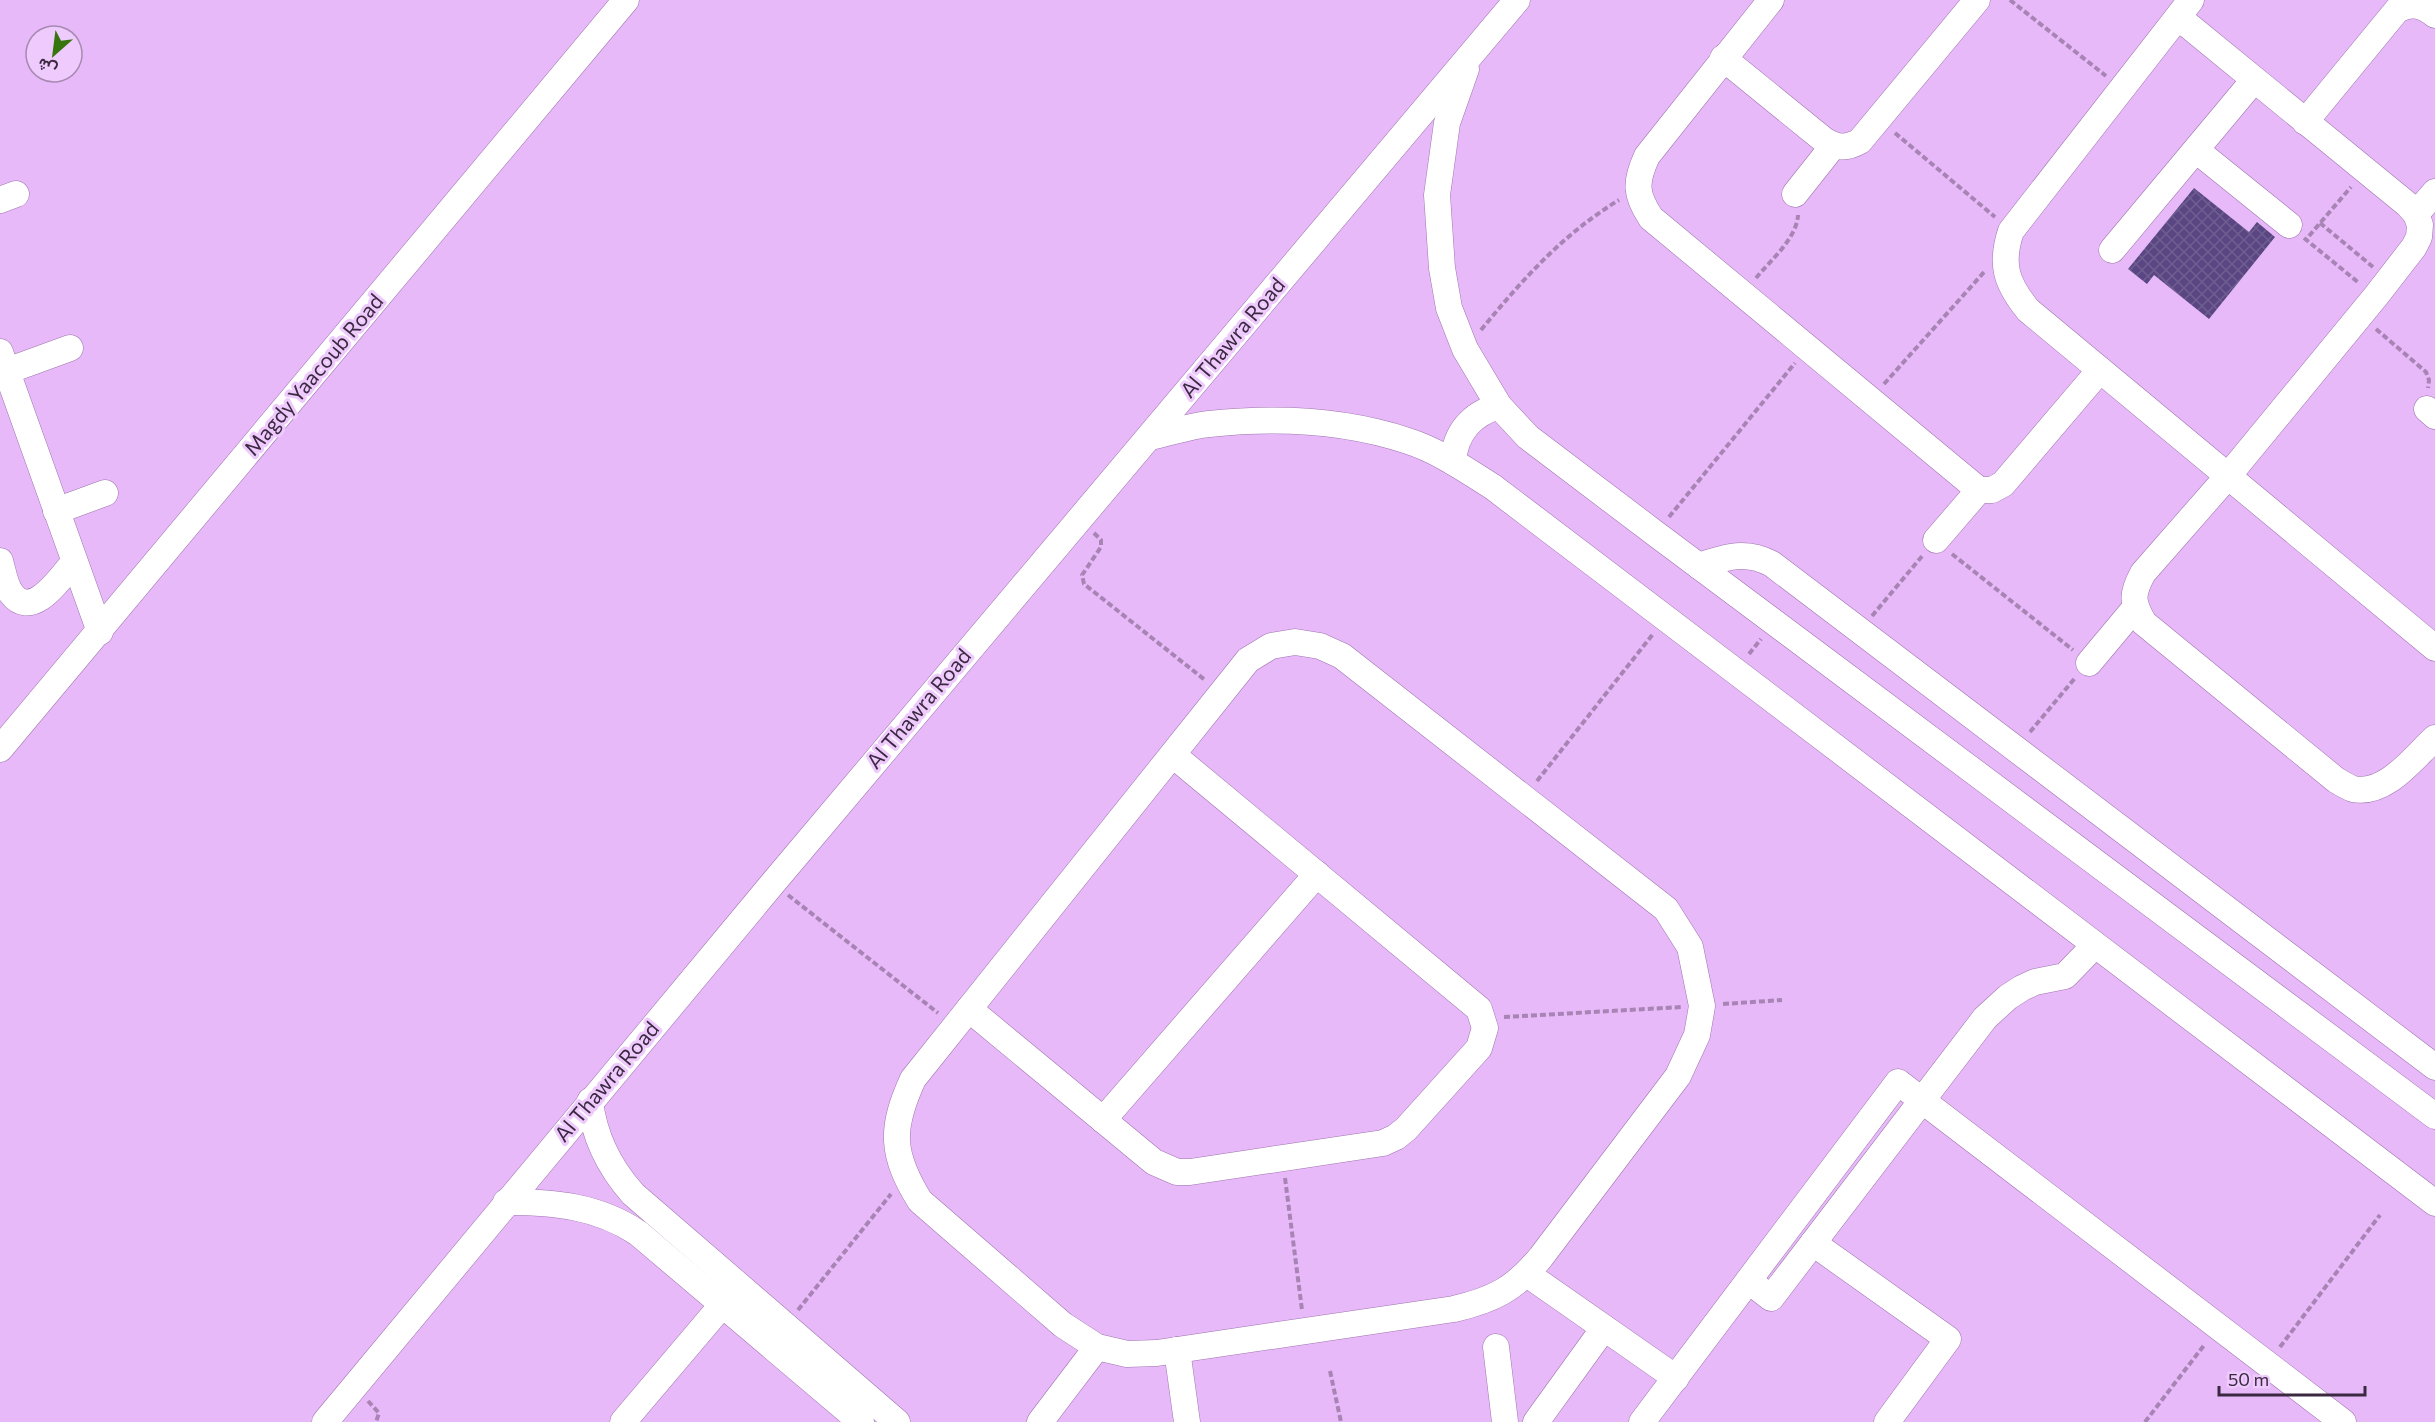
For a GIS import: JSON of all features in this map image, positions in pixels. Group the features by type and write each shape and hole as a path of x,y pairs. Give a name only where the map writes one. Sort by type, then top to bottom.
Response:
{"street":[{"name":"Magdy Yaacoub Road","path":"2,743 100,632 626,0"},
{"name":"Al Thawra Road","path":"325,1422 590,1101 1517,0"},
{"path":"1771,0 1647,156 1639,172 1638,189 1641,203 1651,218 1979,490 1992,490 2003,484 2100,370"},
{"path":"1723,58 1833,146 1843,148 1860,141 1977,0"},
{"path":"2305,122 2397,10 2414,4 2429,7"},
{"path":"2435,648 2228,476 2100,370 2028,310 2013,292 2006,271 2008,239 2185,9 2254,80 2416,214 2420,225 2419,237 2375,297 2228,476 2143,573 2134,590 2135,608 2144,623 2153,631 2336,780 2353,789 2372,789 2389,780 2435,738"},
{"path":"1471,55 1447,123 1437,195 1442,268 1447,298 1465,349 1499,406 1528,437 2435,1116"},
{"path":"2112,250 2254,80"},
{"path":"1795,194 1833,146"},
{"path":"2196,150 2297,232"},
{"path":"2416,214 2435,192"},
{"path":"70,348 3,361 100,632"},
{"path":"1453,462 1457,440 1469,421 1488,409 1499,406"},
{"path":"1150,437 1207,424 1269,421 1332,424 1371,431 1410,442 1453,462 1493,487 2435,1203"},
{"path":"1936,540 1979,490"},
{"path":"56,511 105,493"},
{"path":"1699,566 1739,554 1762,558 2435,1066"},
{"path":"0,561 11,593 21,601 33,602 44,596 74,562"},
{"path":"2089,663 2135,608"},
{"path":"1295,642 1320,646 1342,656 1666,909 1690,947 1702,1006 1697,1035 1678,1076 1527,1274 1507,1290 1484,1302 1454,1309 1177,1350 1127,1354 1097,1347 1063,1325 920,1201 905,1177 897,1152 896,1132 900,1106 913,1079 1222,694 1248,660 1271,646 1295,642"},
{"path":"962,1018 1103,1120 1154,1162 1177,1172 1283,1160 1370,1146 1396,1137 1479,1048 1485,1028 1479,1009 1173,755"},
{"path":"1103,1120 1317,874"},
{"path":"1749,1281 1771,1298 1984,1018 1996,1006 2029,985 2065,976 2095,945"},
{"path":"1642,1422 1898,1082 2266,1364 2318,1411 2343,1422"},
{"path":"590,1101 597,1136 613,1169 633,1194 786,1325 861,1422"},
{"path":"506,1202 581,1207 604,1214 638,1233 723,1304 828,1378 897,1422"},
{"path":"638,1233 654,1213"},
{"path":"1813,1243 1948,1339 1887,1422"},
{"path":"1527,1274 1676,1378"},
{"path":"623,1422 723,1304"},
{"path":"1536,1422 1604,1328"},
{"path":"1040,1422 1097,1347"},
{"path":"1496,1347 1505,1422"},
{"path":"1177,1350 1187,1422"}],"path":[{"path":"2010,0 2122,88"},
{"path":"1869,400 2008,239 1878,119"},
{"path":"2365,171 2320,223 2297,232 2375,297"},
{"path":"1465,349 1544,257 1572,232 1638,189"},
{"path":"1742,294 1792,234 1797,224 1795,194"},
{"path":"2320,223 2375,297 2426,372 2429,380 2424,399 2431,412"},
{"path":"1656,534 1807,348"},
{"path":"1079,520 1098,537 1101,543 1082,575 1084,584 1222,694"},
{"path":"1860,631 1936,540 2089,663 2016,749"},
{"path":"1524,798 1665,618"},
{"path":"1735,671 1775,623"},
{"path":"773,883 962,1018"},
{"path":"1483,1018 1782,1000"},
{"path":"1283,1160 1305,1332"},
{"path":"786,1325 905,1177"},
{"path":"2266,1364 2380,1215"},
{"path":"2145,1422 2217,1327"},
{"path":"1330,1371 1341,1422"}],"building":[{"path":"2194,188 2249,232 2257,222 2275,237 2209,319 2154,275 2147,284 2128,269"}]}
